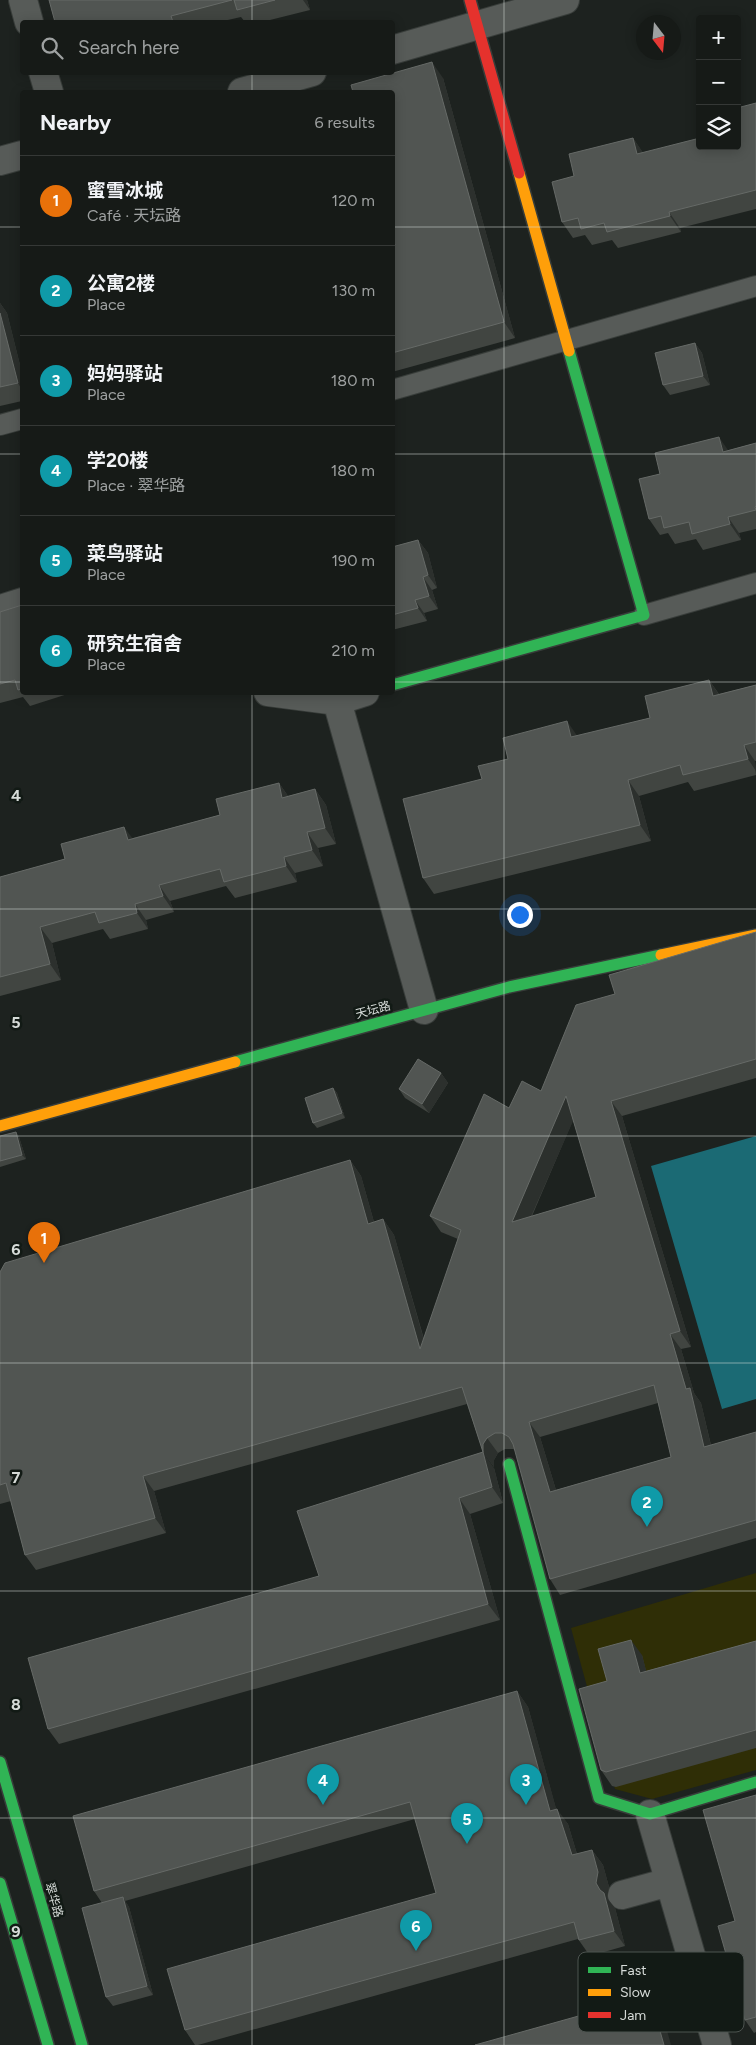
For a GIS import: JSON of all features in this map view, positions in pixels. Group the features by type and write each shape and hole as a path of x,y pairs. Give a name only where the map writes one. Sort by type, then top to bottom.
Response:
{"street":[{"path":"23,0 28,20"},
{"path":"395,49 473,13 565,0"},
{"path":"395,684 644,615 473,13"},
{"path":"44,75 48,90"},
{"path":"249,90 302,75"},
{"path":"0,161 20,156"},
{"path":"294,695 337,700 354,695"},
{"path":"337,700 424,1010"},
{"name":"天坛路","path":"0,1126 509,987 756,935"},
{"path":"509,1464 599,1798 650,1814 756,1782"},
{"name":"翠华路","path":"0,1762 82,2045"},
{"path":"650,1814 690,1952"},
{"path":"622,1895 669,1882"},
{"path":"0,1883 48,2045"},
{"path":"713,2032 717,2045"}],"lane":[{"path":"395,389 756,286"},
{"path":"0,425 20,420"},
{"path":"644,615 756,583"},
{"path":"0,605 20,599"}],"shaded area":[{"path":"756,1573 756,1770 652,1799 615,1789 571,1628"}],"water":[{"path":"756,1136 756,1399 722,1409 651,1166"}],"building":[{"path":"49,0 232,0 171,16 172,20 54,20"},
{"path":"234,0 275,0 237,10"},
{"path":"432,62 504,322 395,352 395,90 352,90 351,85 386,75 395,75 395,73"},
{"path":"756,103 756,190 669,212 670,216 607,232 604,223 581,229 578,218 562,222 552,182 574,176 569,154 633,138 637,154 696,139 696,150 741,150 741,107"},
{"path":"0,313 18,383 0,387"},
{"path":"695,343 703,376 663,385 655,353"},
{"path":"719,437 723,452 756,443 756,510 728,517 730,524 692,534 689,522 664,528 661,516 649,519 639,479 660,474 655,453"},
{"path":"418,540 428,575 423,577 429,596 415,600 418,608 395,614 395,546"},
{"path":"20,606 20,690 18,690 15,680 0,684 0,612"},
{"path":"709,680 713,696 756,685 756,742 744,745 748,759 683,775 680,765 628,780 640,825 423,878 403,799 482,779 478,766 508,759 503,738 567,721 571,737 650,718 645,696"},
{"path":"279,783 282,798 315,789 325,828 307,832 312,850 284,857 286,866 224,882 220,869 159,885 163,896 135,904 137,913 99,923 95,912 40,927 50,964 0,977 0,877 65,859 61,844 124,827 128,840 220,815 216,799"},
{"path":"756,932 756,1059 611,1101 680,1331 670,1334 686,1389 690,1388 704,1447 756,1432 756,1520 550,1579 513,1444 509,1437 502,1433 495,1433 487,1438 483,1444 483,1452 462,1387 143,1476 155,1518 25,1555 6,1483 0,1485 0,1272 5,1263 350,1160 368,1224 383,1219 420,1349 461,1230 430,1216 484,1094 509,1108 522,1081 541,1091 576,1005 615,994 609,975","holes":["566,1096 596,1197 512,1222","654,1385 671,1457 550,1492 529,1422"]},
{"path":"418,1059 441,1073 422,1104 399,1089"},
{"path":"333,1088 342,1113 313,1123 305,1098"},
{"path":"16,1132 22,1155 0,1161 0,1136"},
{"path":"483,1452 492,1487 459,1498 488,1604 48,1729 28,1658 319,1576 297,1511"},
{"path":"631,1640 640,1673 756,1641 756,1730 606,1772 601,1770 579,1689 607,1681 598,1649"},
{"path":"517,1691 550,1811 557,1809 572,1855 592,1850 598,1872 596,1883 604,1893 614,1931 579,1940 574,1922 185,2030 167,1969 436,1893 410,1802 94,1891 73,1816"},
{"path":"756,1795 756,2017 745,2020 744,1952 725,1952 718,1926 735,1921 703,1810"},
{"path":"123,1897 147,1986 106,1997 82,1908"},
{"path":"578,2016 578,2032 660,2032 664,2045 475,2045"}],"traffic: fast":[{"path":"395,684 644,615 569,351"},
{"path":"235,1062 509,987 661,955"},
{"path":"509,1464 599,1798 650,1814 756,1782"},
{"path":"0,1762 82,2045"},
{"path":"0,1883 48,2045"}],"traffic: slow":[{"path":"519,173 569,351"},
{"path":"661,955 756,935"},
{"path":"0,1126 235,1062"}],"traffic: jam":[{"path":"470,0 519,173"}],"place":[{"name":"蜜雪冰城","path":"44,1263"},
{"name":"公寓2楼","path":"647,1527"},
{"name":"学20楼","path":"323,1805"},
{"name":"妈妈驿站","path":"526,1805"},
{"name":"菜鸟驿站","path":"467,1844"},
{"name":"研究生宿舍","path":"416,1951"}]}
